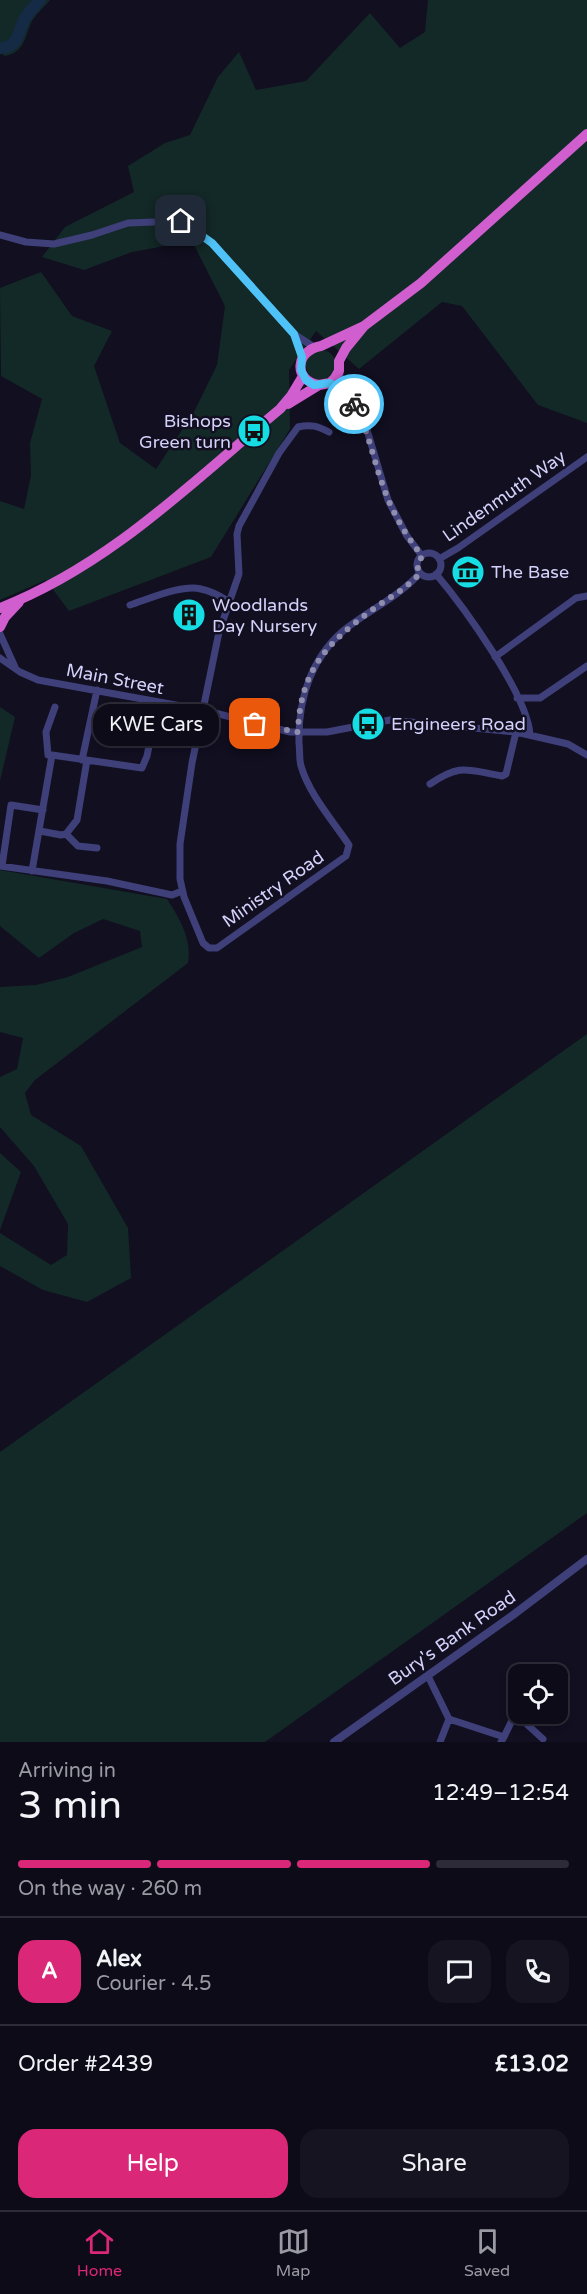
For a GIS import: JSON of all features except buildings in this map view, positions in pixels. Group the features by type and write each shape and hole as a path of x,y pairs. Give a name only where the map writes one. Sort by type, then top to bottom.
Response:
{"highway":[{"path":"280,409 324,384 339,366 349,342 364,326 421,283 587,134"},
{"path":"324,384 310,383 303,376 300,363 302,357 317,346 364,326"},
{"path":"317,346 332,350 339,366"},
{"path":"0,608 21,600 86,565 140,528 280,409 303,376"},
{"path":"0,627 5,617 21,600"}],"street":[{"path":"0,235 26,242 54,244 128,223 181,221 212,243 294,334 317,346"},
{"path":"294,334 302,357"},
{"path":"339,366 350,397 367,430 388,500 406,536 422,556"},
{"path":"324,384 350,397"},
{"path":"43,810 11,805 1,866 107,881 171,894 182,891 179,865 181,834 190,774 212,659 228,601 239,574 237,534 239,526 279,453 298,427 307,424 329,432"},
{"name":"Lindenmuth Way","path":"439,559 587,458"},
{"path":"433,554 439,559 441,565 436,574 429,577 420,573 417,566 422,556 433,554"},
{"path":"298,732 307,684 323,654 346,629 409,584 420,573"},
{"path":"436,574 495,657 518,698 528,722 530,735"},
{"path":"130,605 183,588 195,587 228,601"},
{"path":"495,657 576,598 587,596"},
{"path":"0,634 16,669"},
{"name":"Main Street","path":"0,658 38,680 203,710 267,728 298,732 327,732 390,720 516,732 568,744 587,755"},
{"path":"518,698 540,698 587,666"},
{"path":"40,831 66,834 77,820 84,760 97,690"},
{"path":"55,707 46,732 48,755 142,768 147,756 158,702"},
{"name":"Ministry Road","path":"182,891 203,943 209,948 217,948 346,856 349,845 305,777 300,764 298,732"},
{"path":"430,784 451,771 463,769 502,776 506,774 516,732"},
{"path":"32,871 52,755"},
{"path":"66,834 78,846 97,848"},
{"name":"Bury's Bank Road","path":"334,1742 513,1615 587,1559"},
{"path":"428,1676 448,1719 502,1740 514,1716 520,1718 543,1739"},
{"path":"440,1742 448,1719"}],"green space":[{"path":"0,0 50,0 31,23 20,48 5,56 0,53"},
{"path":"428,0 587,0 587,423 538,405 462,306 442,302 359,369 316,331 289,370 290,429 211,557 69,611 46,580 0,600 0,501 24,509 31,475 30,443 42,399 1,376 0,288 41,272 72,316 112,331 94,366 120,443 156,469 194,412 217,365 225,306 192,241 132,252 84,270 42,257 65,227 134,192 128,166 165,143 190,135 218,77 239,52 256,90 306,81 370,13 400,48 425,32"},
{"path":"321,350 332,354 336,365 332,376 321,380 310,376 306,365 310,354"},
{"path":"0,707 15,717 0,781"},
{"path":"0,870 167,899 187,937 188,963 35,1080 25,1093 31,1115 81,1146 128,1228 131,1278 87,1302 43,1290 0,1266 0,1233 51,1265 67,1255 68,1224 34,1166 0,1127 0,1077 17,1069 23,1038 0,1032 0,987 36,985 68,977 142,947 140,931 103,919 74,933 39,958 0,926"},
{"path":"587,1034 587,1513 265,1742 0,1742 0,1452"},
{"path":"0,1153 21,1172 0,1230"}],"waterway":[{"path":"0,48 14,42 25,17 40,0"}],"way so far":[{"path":"255,724 298,732 307,684 312,671 329,645 346,629 409,584 420,573 417,566 422,556 406,536 388,500 367,430 354,404"}],"place":[{"name":"Bishops Green turn","path":"254,431"},
{"name":"The Base","path":"468,572"},
{"name":"Woodlands Day Nursery","path":"189,615"},
{"name":"KWE Cars","path":"255,724"},
{"name":"Engineers Road","path":"368,724"}],"route":[{"path":"181,221 212,243 294,334 302,357 301,370 306,380 314,385 330,383 334,385 350,397 354,404"}]}
